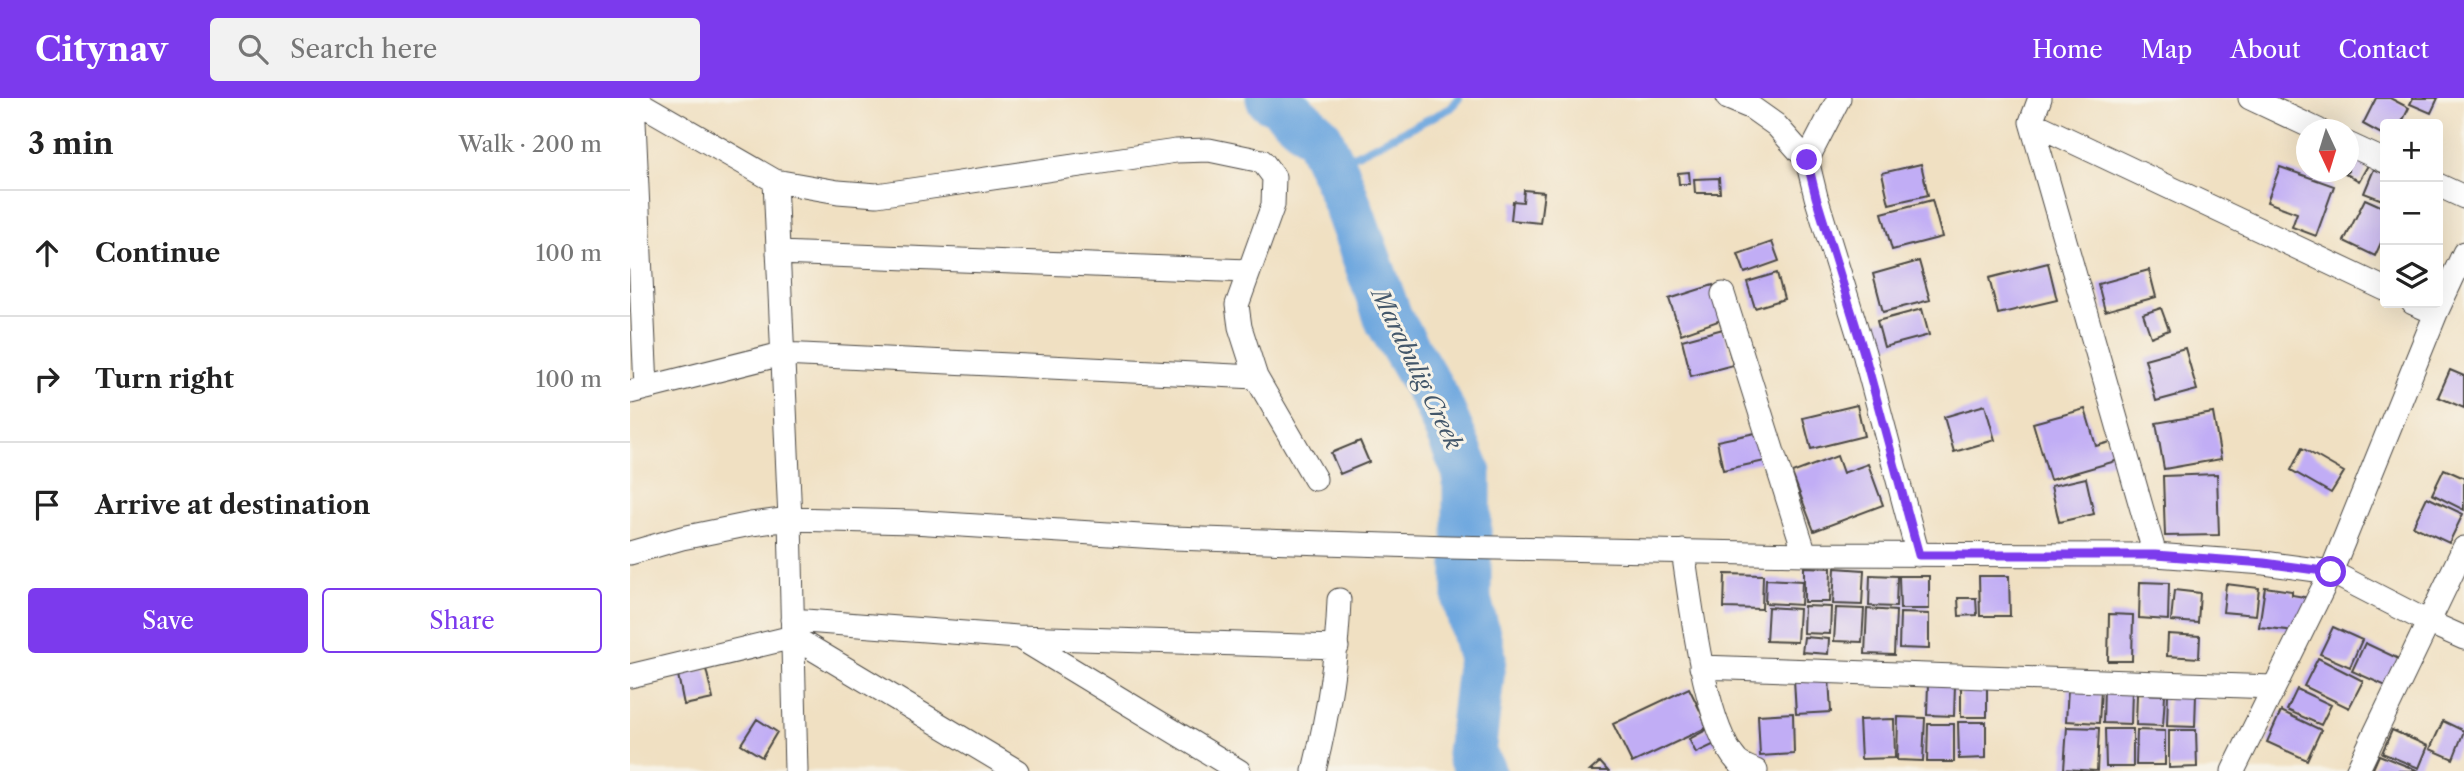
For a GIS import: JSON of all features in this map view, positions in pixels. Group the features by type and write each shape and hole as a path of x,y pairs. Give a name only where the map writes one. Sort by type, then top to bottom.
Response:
{"street":[{"path":"1728,98 1752,108 1776,125 1807,160 1864,353 1919,555"},
{"path":"1807,160 1839,98"},
{"path":"2040,98 2031,122 2155,555"},
{"path":"2250,98 2296,120"},
{"path":"632,99 775,181 838,192 877,195 1176,151 1209,150 1262,161 1274,177 1273,205 1237,305 1240,327 1256,377 1315,479"},
{"path":"632,99 638,390 782,354 1256,377"},
{"path":"2031,122 2380,287"},
{"path":"2359,149 2380,159"},
{"path":"775,181 800,769"},
{"path":"2443,187 2464,197"},
{"path":"778,253 1248,271"},
{"path":"2233,771 2331,572 2436,313 2464,253"},
{"path":"1723,294 1805,554"},
{"path":"2424,308 2436,313"},
{"path":"630,553 682,538 790,519 913,522 1173,538 1449,547 1805,554 2155,555 2264,563 2331,572 2464,638"},
{"path":"2357,771 2464,548"},
{"path":"1683,551 1701,667 1715,715 1725,742 1738,762 1756,771"},
{"path":"1314,771 1324,732 1337,647 1339,600"},
{"path":"793,629 1017,771"},
{"path":"630,676 793,629 1337,647"},
{"path":"1017,637 1239,771"},
{"path":"1701,667 2273,687"}],"building":[{"path":"2376,98 2390,98 2409,108 2404,119 2380,119 2380,133 2363,124"},
{"path":"2413,98 2438,98 2431,113 2410,104"},
{"path":"2359,153 2371,160 2359,181"},
{"path":"1921,164 1928,195 1889,204 1882,173"},
{"path":"2280,167 2296,173 2296,182 2323,182 2334,186 2316,236 2292,227 2297,213 2267,202"},
{"path":"2374,169 2380,172 2380,199 2364,193"},
{"path":"1689,172 1690,184 1679,184 1678,173"},
{"path":"1719,178 1720,193 1695,193 1694,179"},
{"path":"1524,190 1544,192 1540,223 1511,220 1513,201 1523,202"},
{"path":"2365,199 2380,206 2380,245 2375,256 2344,241"},
{"path":"1932,200 1942,237 1892,250 1882,213"},
{"path":"1772,242 1779,261 1745,273 1738,254"},
{"path":"1919,261 1930,300 1883,312 1873,274"},
{"path":"2048,263 2057,300 1998,314 1989,278"},
{"path":"2149,270 2156,297 2105,311 2098,284"},
{"path":"1777,273 1784,299 1755,308 1747,282"},
{"path":"1713,285 1724,319 1681,334 1669,299"},
{"path":"2161,308 2169,330 2151,337 2143,314"},
{"path":"1922,309 1929,335 1884,347 1877,321"},
{"path":"1723,329 1733,365 1691,376 1682,340"},
{"path":"2185,348 2197,390 2156,401 2145,359"},
{"path":"2450,370 2464,376 2464,408 2438,397"},
{"path":"1857,405 1864,436 1811,449 1803,418"},
{"path":"1985,405 1995,440 1954,452 1944,417"},
{"path":"2085,409 2096,446 2114,441 2119,460 2050,480 2033,423"},
{"path":"2213,413 2221,459 2164,469 2156,423"},
{"path":"1760,432 1765,461 1723,470 1717,441"},
{"path":"1360,441 1369,462 1340,474 1331,453"},
{"path":"2302,448 2344,472 2331,493 2291,470"},
{"path":"1837,456 1843,473 1868,464 1883,505 1814,531 1792,473"},
{"path":"2444,469 2464,478 2464,510 2432,494"},
{"path":"2217,474 2219,535 2165,536 2163,476"},
{"path":"2086,478 2094,514 2059,522 2051,486"},
{"path":"2427,497 2463,514 2449,543 2413,526"},
{"path":"1804,567 1831,568 1830,602 1804,602"},
{"path":"1835,568 1864,570 1862,605 1833,604"},
{"path":"1725,574 1763,575 1762,609 1724,608"},
{"path":"1870,575 1897,576 1896,607 1869,606"},
{"path":"1899,576 1929,576 1929,609 1900,609"},
{"path":"1979,576 2009,576 2010,616 1980,616"},
{"path":"1766,579 1802,581 1801,605 1765,603"},
{"path":"2140,582 2169,583 2168,620 2139,618"},
{"path":"2226,584 2259,588 2256,615 2223,612"},
{"path":"2265,587 2292,591 2292,595 2310,598 2296,631 2259,627"},
{"path":"2174,590 2200,593 2198,623 2171,621"},
{"path":"1958,598 1976,598 1977,615 1959,616"},
{"path":"1804,606 1831,607 1830,634 1803,633"},
{"path":"1768,607 1799,609 1797,642 1766,641"},
{"path":"1836,608 1864,609 1862,642 1834,641"},
{"path":"1867,609 1896,611 1894,655 1865,654"},
{"path":"1900,613 1929,614 1929,649 1899,648"},
{"path":"2109,614 2133,615 2132,661 2108,661"},
{"path":"2333,627 2362,640 2350,667 2320,654"},
{"path":"2168,634 2200,636 2199,658 2167,656"},
{"path":"1804,637 1829,639 1828,654 1802,652"},
{"path":"2365,643 2399,659 2386,686 2352,671"},
{"path":"2318,658 2363,681 2349,708 2304,686"},
{"path":"706,669 713,699 684,705 678,675"},
{"path":"1829,678 1831,712 1796,714 1794,679"},
{"path":"1928,684 1955,684 1954,716 1927,715"},
{"path":"1961,685 1987,685 1987,717 1961,717"},
{"path":"2104,687 2132,688 2131,724 2103,723"},
{"path":"1689,688 1708,727 1632,763 1613,724"},
{"path":"2068,688 2101,690 2099,723 2066,721"},
{"path":"2297,689 2331,705 2321,725 2287,710"},
{"path":"2168,693 2196,694 2195,727 2167,726"},
{"path":"2137,694 2165,695 2163,726 2136,725"},
{"path":"2281,711 2321,730 2307,760 2267,742"},
{"path":"1793,713 1794,754 1760,756 1758,715"},
{"path":"1898,717 1925,718 1923,761 1897,760"},
{"path":"757,719 777,732 762,757 741,744"},
{"path":"1894,719 1895,758 1861,759 1859,720"},
{"path":"2443,721 2464,731 2453,759 2430,749"},
{"path":"1958,722 1986,722 1986,758 1959,759"},
{"path":"1928,724 1954,724 1954,762 1927,762"},
{"path":"2067,727 2099,728 2097,771 2064,769"},
{"path":"1710,728 1717,743 1696,753 1689,739"},
{"path":"2105,729 2133,729 2133,767 2106,767"},
{"path":"2137,730 2165,731 2165,765 2136,765"},
{"path":"2169,730 2196,730 2197,767 2169,768"},
{"path":"2392,730 2428,746 2419,768 2382,753"},
{"path":"2379,755 2419,771 2372,771"},
{"path":"1600,762 1608,771 1590,771"}],"waterway":[{"name":"Marabulig Creek","path":"1270,98 1279,102 1318,137 1337,177 1389,320 1436,400 1467,473 1467,600 1482,658 1471,754 1481,771"},
{"name":"Marabulig Creek","path":"1337,177 1347,159 1451,108 1459,98"}],"route":[{"path":"1807,160 1864,353 1919,555 2155,555 2264,563 2331,572"}]}
